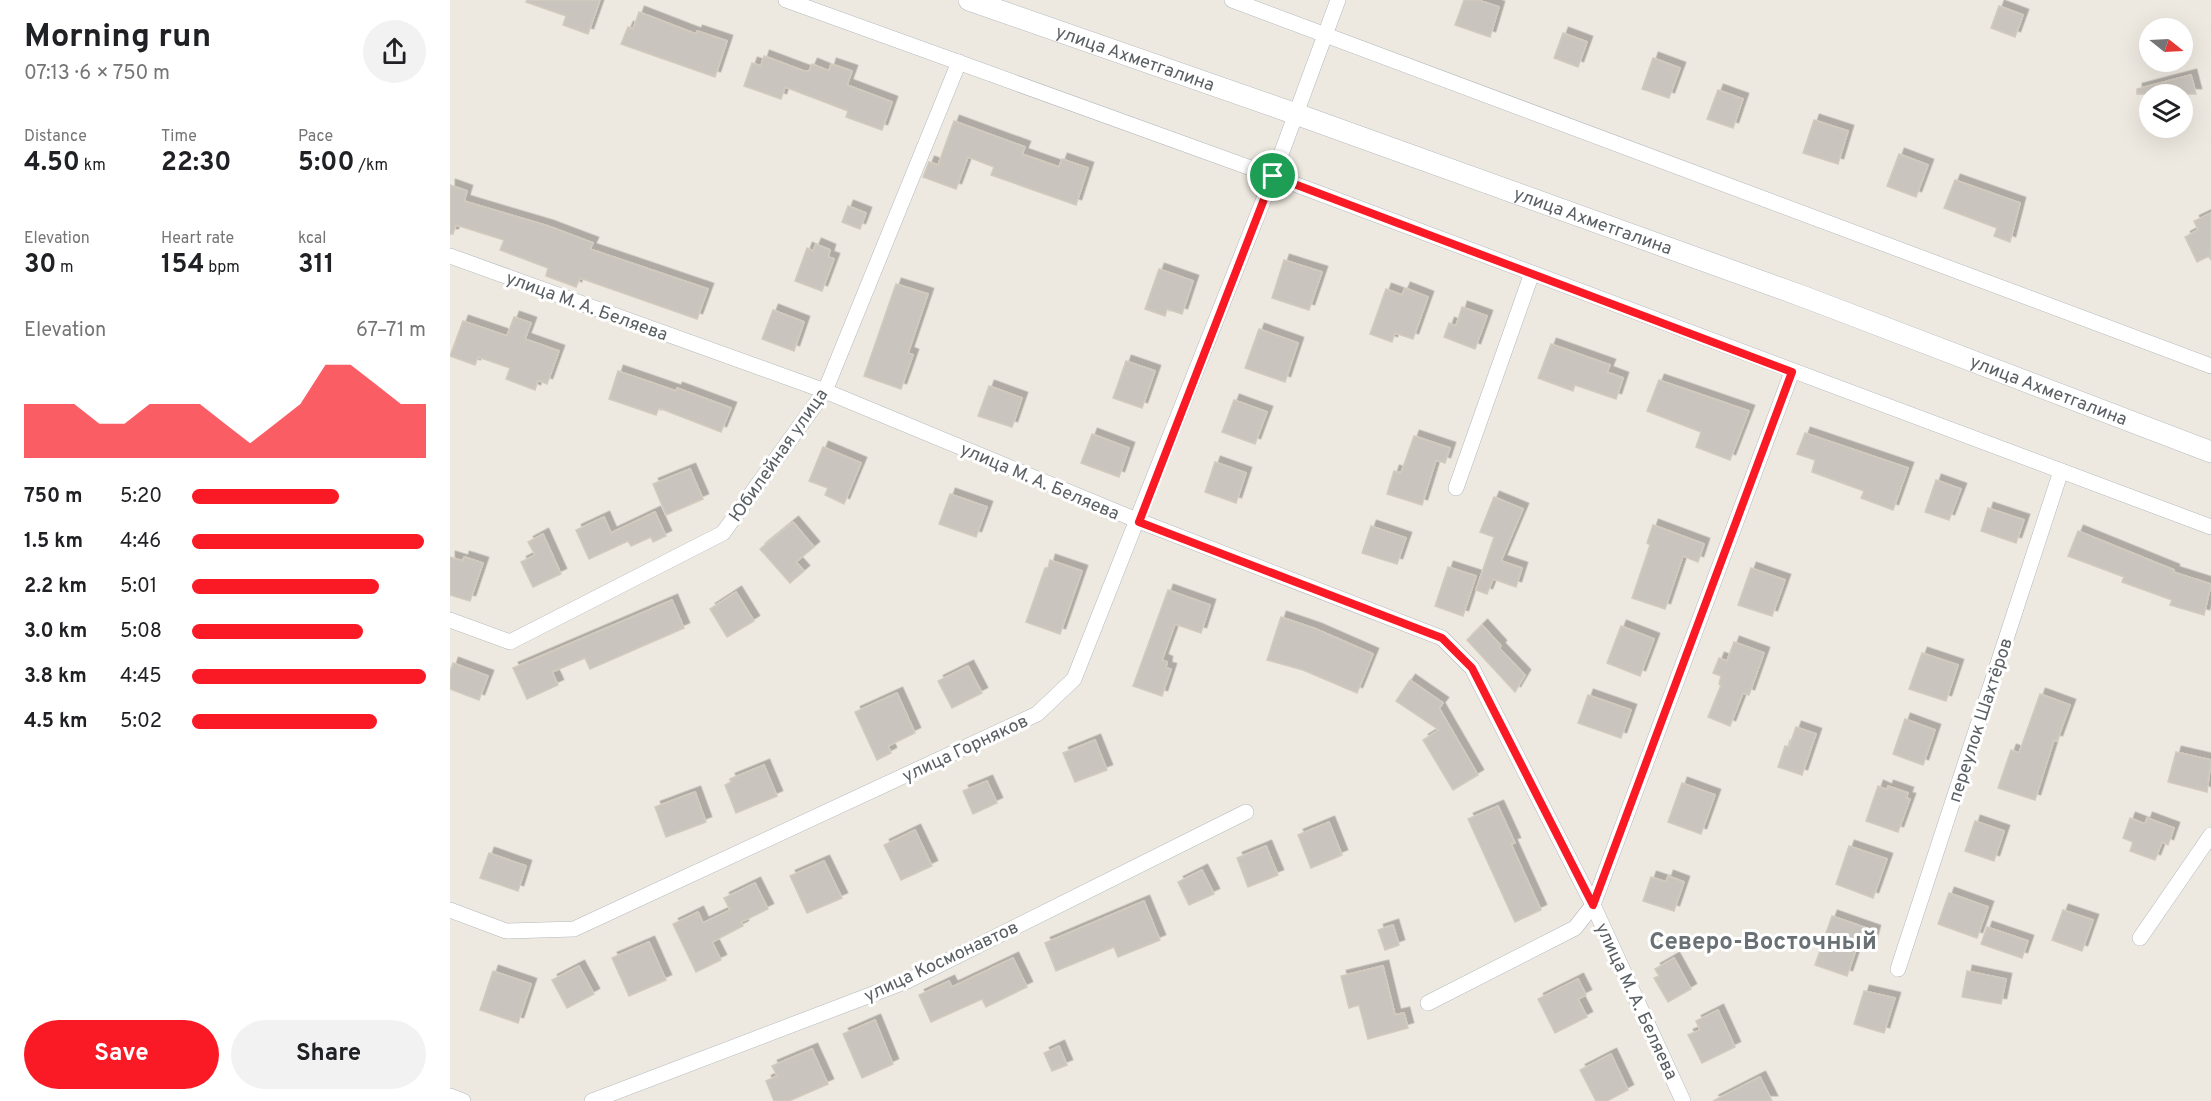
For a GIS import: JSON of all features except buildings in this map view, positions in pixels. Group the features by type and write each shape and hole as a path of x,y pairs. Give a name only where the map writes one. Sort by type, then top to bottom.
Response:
{"main road":[{"name":"улица Ахметгалина","path":"969,0 1296,114 1803,296 2211,452"}],"street":[{"path":"786,0 1273,176 2211,527"},
{"path":"1232,0 2210,364"},
{"name":"улица Горняков","path":"450,910 506,931 574,929 1037,714 1074,679 1139,522 1327,35 1338,0"},
{"name":"Юбилейная улица","path":"450,620 510,642 723,533 825,391 959,62"},
{"name":"улица М. А. Беляева","path":"450,256 825,391 1139,522 1442,638 1472,668 1593,905 1683,1101"},
{"path":"1455,488 1532,273"},
{"path":"1428,1004 1575,928 1593,905 1792,372"},
{"name":"переулок Шахтёров","path":"1898,969 2061,471"},
{"name":"улица Космонавтов","path":"592,1101 907,981 1246,812"},
{"path":"2140,938 2211,835"},
{"path":"450,1096 463,1101"}],"district":[{"name":"Северо-Восточный","path":"1763,941"}],"route":[{"path":"1273,176 1792,372 1593,905 1472,668 1442,638 1139,522 1273,176"}]}
